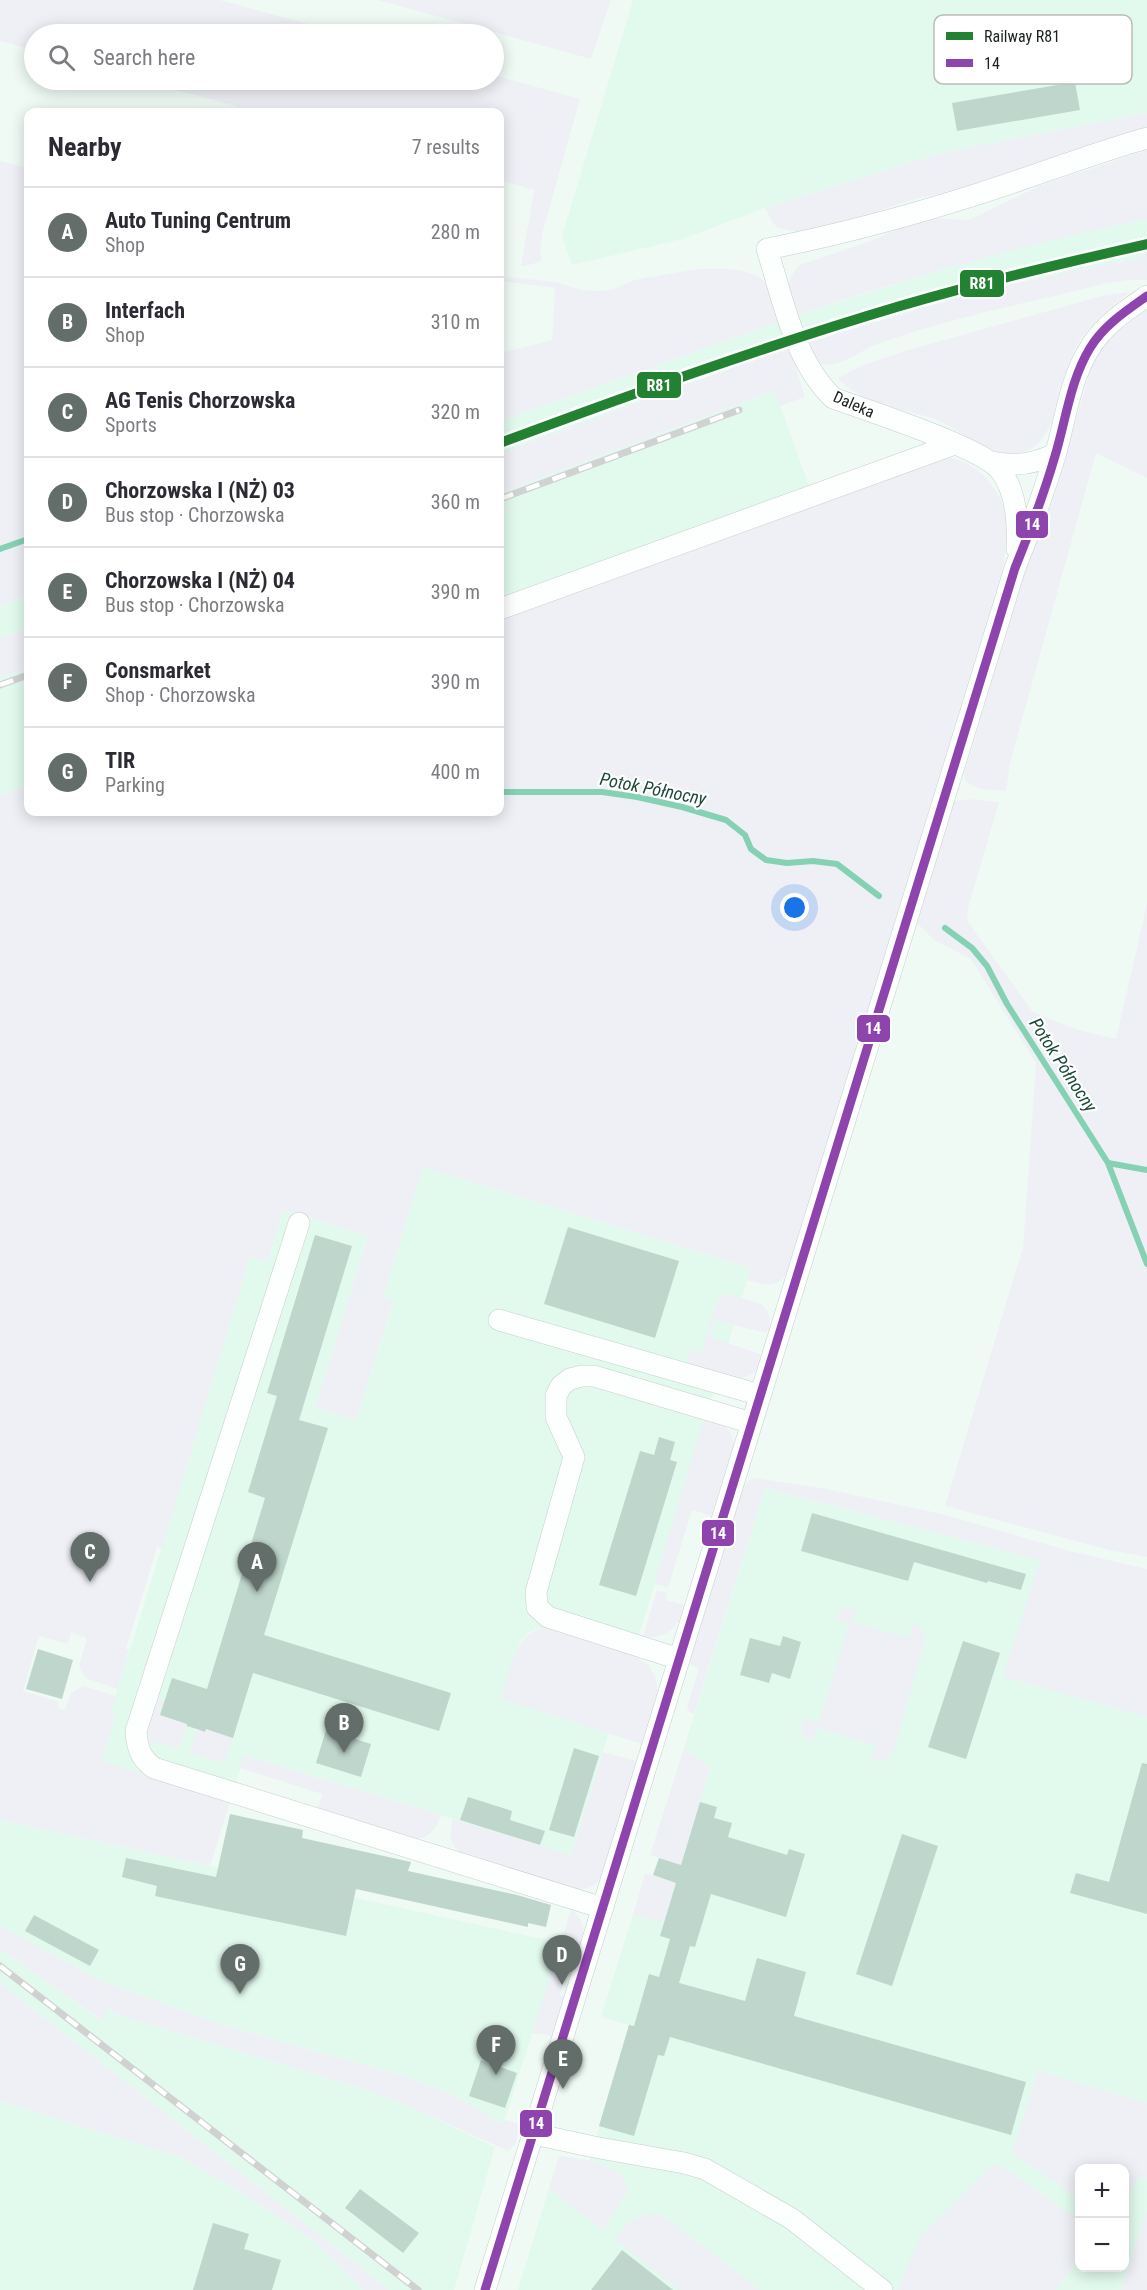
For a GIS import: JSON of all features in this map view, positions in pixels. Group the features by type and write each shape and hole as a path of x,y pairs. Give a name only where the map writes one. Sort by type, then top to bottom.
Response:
{"street":[{"name":"Daleka","path":"1055,454 1034,463 1019,465 992,462 955,444 833,398 811,373 790,325 767,249 825,237 977,194 1109,148 1147,138"},
{"path":"485,2290 1015,568 1031,529 1055,454 1073,387 1084,359 1100,334 1121,314 1147,296"},
{"path":"504,608 955,444"},
{"path":"992,462 1001,471 1013,499 1018,525 1015,568"},
{"path":"299,1224 136,1731 140,1754 154,1768 603,1908"},
{"path":"499,1320 760,1395"},
{"path":"679,1659 548,1617 537,1606 536,1592 574,1457 556,1416 556,1396 561,1386 570,1379 594,1376 752,1423"},
{"path":"534,2134 705,2169 784,2214 882,2290"}],"shaded area":[{"path":"0,0 220,0 308,24 24,24 24,47 0,41"},
{"path":"378,0 611,0 591,59 504,35 504,24 465,24"},
{"path":"633,0 1147,0 1147,113 945,152 765,208 682,239 572,265 562,236"},
{"path":"504,78 580,99 543,231 540,250 542,261 526,266 521,266 534,190 504,181 504,108 242,108 176,90 504,90"},
{"path":"1147,113 1147,129 965,190 923,197 886,208 861,220 799,232 778,228 765,208 945,152"},
{"path":"1147,150 1147,219 970,262 797,315 790,295 789,283 794,271 800,265 876,239 904,225 930,218 969,220 1039,186"},
{"path":"0,161 24,167 24,597 0,606"},
{"path":"1147,219 1147,256 985,290 807,343 797,315 954,266 1074,233"},
{"path":"1147,256 1147,280 1108,283 964,318 880,343 831,365 816,362 807,343 985,290"},
{"path":"698,269 740,270 759,277 767,284 772,293 779,322 504,420 504,352 552,340 555,288 504,280 510,277 556,282 581,290 600,291 614,289 634,280"},
{"path":"1130,292 1095,322 1078,343 1071,358 1054,416 1046,433 1035,446 1020,453 999,452 934,419 869,399 856,393 838,378 863,365 905,351 1105,295"},
{"path":"1147,307 1147,478 1096,453 1010,763 1006,791 979,789 965,781 964,773 1036,537 1049,512 1093,362 1119,327"},
{"path":"779,322 789,347 504,453 504,420"},
{"path":"789,347 805,397 780,406 774,391 504,492 504,453"},
{"path":"775,391 815,503 504,616 504,492"},
{"path":"943,456 960,460 975,468 1000,497 1007,530 1003,568 786,1275 773,1284 747,1280 751,1268 423,1167 383,1297 394,1300 356,1420 315,1408 368,1236 283,1210 268,1262 250,1257 162,1548 157,1547 126,1649 129,1650 118,1689 85,1678 79,1666 87,1638 71,1632 68,1644 39,1636 23,1691 59,1702 58,1708 65,1710 71,1693 83,1686 116,1696 111,1712 116,1714 102,1761 230,1802 210,1866 0,1820 0,795 24,786 24,816 504,816 504,616"},
{"path":"24,597 24,629 0,638 0,606"},
{"path":"24,629 24,669 0,678 0,638"},
{"path":"24,669 24,786 0,795 0,678"},
{"path":"969,799 999,802 967,912 968,922 1033,1012 1076,1029 1116,1039 1147,904 1147,1557 1109,1550 945,1506 1023,1247 1036,1063 971,959 934,940 916,922 951,806 956,801"},
{"path":"423,1167 751,1268 633,1655 543,1627 535,1629 528,1633 519,1644 501,1698 609,1732 571,1855 245,1755 230,1802 101,1761 116,1714 111,1712 129,1650 250,1257 268,1262 283,1210 368,1236 315,1408 356,1420 394,1301 383,1297"},
{"path":"730,1294 761,1304 769,1316 769,1330 766,1333 715,1320 710,1337 760,1354 758,1366 753,1374 745,1377 724,1375 693,1366 689,1363 686,1354 690,1350 701,1353 718,1299"},
{"path":"704,1418 725,1426 734,1444 711,1516 692,1510 668,1588 654,1584"},
{"path":"755,1478 822,1488 942,1514 1066,1550 1147,1569 1147,1717 1003,1677 1040,1560 765,1488 694,1714 689,1712 687,1707 699,1668 689,1664 743,1487"},
{"path":"765,1488 1041,1560 1147,1596 1147,2263 1139,2290 518,2290 559,2156 590,2160 629,2025 601,2017 633,1915 664,1922 710,1768 684,1748"},
{"path":"657,1590 667,1593 666,1600 685,1605 679,1620 671,1630 659,1636 643,1637"},
{"path":"846,1607 856,1609 852,1622 909,1638 913,1624 922,1629 926,1637 893,1753 886,1760 871,1760 875,1745 817,1728 812,1742 802,1733 801,1726 804,1719 819,1723 849,1624 834,1619 839,1611"},
{"path":"543,1627 633,1655 648,1664 656,1679 658,1695 642,1744 501,1699 510,1667 519,1647 525,1638"},
{"path":"156,1699 164,1701 160,1715 187,1724 179,1749 153,1741 151,1748 148,1730"},
{"path":"197,1729 205,1732 206,1729 233,1738 224,1763 190,1753"},
{"path":"684,1748 710,1768 681,1865 650,1855"},
{"path":"603,1752 637,1761 602,1876 594,1885 576,1889 463,1854 455,1847 451,1835 453,1819 571,1855"},
{"path":"244,1755 441,1815 432,1832 420,1839 414,1839 318,1809 322,1794 240,1768"},
{"path":"0,1820 561,1943 503,2125 449,2093 404,2076 223,2025 101,1981 5,1930 0,1926"},
{"path":"645,1873 676,1883 664,1922 633,1915"},
{"path":"571,1910 582,1923 582,1941 571,1977 565,1976 560,1995 565,1996 553,2036 532,2033"},
{"path":"0,1926 101,1981 223,2025 404,2076 449,2093 503,2124 505,2120 521,2124 515,2145 508,2151 406,2105 364,2089 118,2015 108,2008 103,2021 0,1949"},
{"path":"0,1949 102,2021 107,2008 118,2015 364,2089 406,2105 495,2147 454,2290 389,2290 0,1983"},
{"path":"0,1983 389,2290 363,2290 313,2240 229,2185 180,2157 0,2101"},
{"path":"1038,2071 1147,2103 1147,2178 1140,2177 1129,2192 1129,2164 1075,2164 1075,2196 1012,2153"},
{"path":"0,2101 180,2157 229,2185 313,2240 363,2290 0,2290"},
{"path":"559,2156 601,2164 619,2174 625,2182 628,2192 603,2230 549,2189"},
{"path":"993,2165 1001,2165 1075,2217 1075,2263 1055,2290 897,2290 921,2235"},
{"path":"1147,2211 1147,2290 1121,2290 1127,2272 1129,2272"},
{"path":"645,2214 657,2214 666,2218 760,2290 680,2290 615,2240 628,2223"}],"building":[{"path":"1063,84 1075,84 1080,110 957,131 952,103"},
{"path":"568,1227 679,1261 655,1338 544,1304"},
{"path":"315,1235 352,1246 299,1420 328,1428 264,1635 451,1693 439,1731 253,1673 233,1738 206,1729 205,1732 160,1715 172,1678 207,1689 265,1498 248,1492 277,1396 267,1393"},
{"path":"659,1437 675,1442 670,1460 677,1462 636,1596 599,1585 640,1451 654,1455"},
{"path":"812,1513 1026,1574 1021,1590 988,1581 987,1583 914,1562 908,1581 801,1551"},
{"path":"783,1636 801,1642 790,1679 772,1673 769,1683 740,1675 750,1638 780,1646"},
{"path":"963,1641 1000,1653 966,1759 928,1747"},
{"path":"38,1649 73,1660 62,1699 26,1689"},
{"path":"326,1730 371,1744 361,1777 316,1763"},
{"path":"574,1748 599,1756 574,1837 549,1830"},
{"path":"1142,1763 1147,1764 1147,1914 1070,1893 1076,1873 1109,1882"},
{"path":"468,1797 512,1811 510,1820 545,1831 540,1845 460,1820"},
{"path":"700,1802 717,1807 714,1818 732,1823 728,1837 787,1855 789,1849 805,1854 786,1917 711,1894 695,1947 690,1946 679,1983 745,2001 757,1958 806,1972 794,2016 1026,2082 1011,2135 670,2037 664,2056 658,2055 634,2136 599,2126 629,2025 634,2026 649,1974 659,1977 670,1939 660,1936 676,1883 653,1875 659,1858 681,1865"},
{"path":"230,1814 303,1830 302,1838 411,1862 408,1871 517,1895 551,1905 546,1927 528,1923 528,1927 356,1889 346,1936 155,1896 157,1886 122,1877 126,1858 216,1877"},
{"path":"902,1834 938,1846 892,1986 856,1974"},
{"path":"34,1915 99,1950 90,1966 25,1931"},
{"path":"481,2060 517,2073 505,2108 469,2096"},
{"path":"360,2189 419,2233 403,2253 345,2208"},
{"path":"213,2223 249,2234 244,2249 281,2260 272,2290 193,2290"},
{"path":"622,2250 673,2290 591,2290"}],"waterway":[{"name":"Potok Północny","path":"0,549 24,540"},
{"name":"Potok Północny","path":"504,792 602,792 682,807 726,820 745,835 751,849 766,860 787,863 813,861 837,864 879,896"},
{"name":"Potok Północny","path":"945,928 972,948 987,966 1007,1004 1108,1163 1147,1170"},
{"path":"1108,1163 1147,1264"}],"railway":[{"path":"504,498 739,410"},
{"path":"0,685 24,676"},
{"path":"0,1966 418,2290"}],"rail line":[{"name":"R81","path":"504,442 699,371 849,321 992,281 1147,244"}],"transit line":[{"name":"14","path":"485,2290 1015,568 1051,470 1073,387 1083,361 1102,332 1147,296"}],"place":[{"name":"AG Tenis Chorzowska","path":"90,1582"},
{"name":"Auto Tuning Centrum","path":"257,1592"},
{"name":"Interfach","path":"344,1753"},
{"name":"Chorzowska I (NŻ) 03","path":"562,1985"},
{"name":"TIR","path":"240,1994"},
{"name":"Consmarket","path":"496,2075"},
{"name":"Chorzowska I (NŻ) 04","path":"563,2089"}]}
